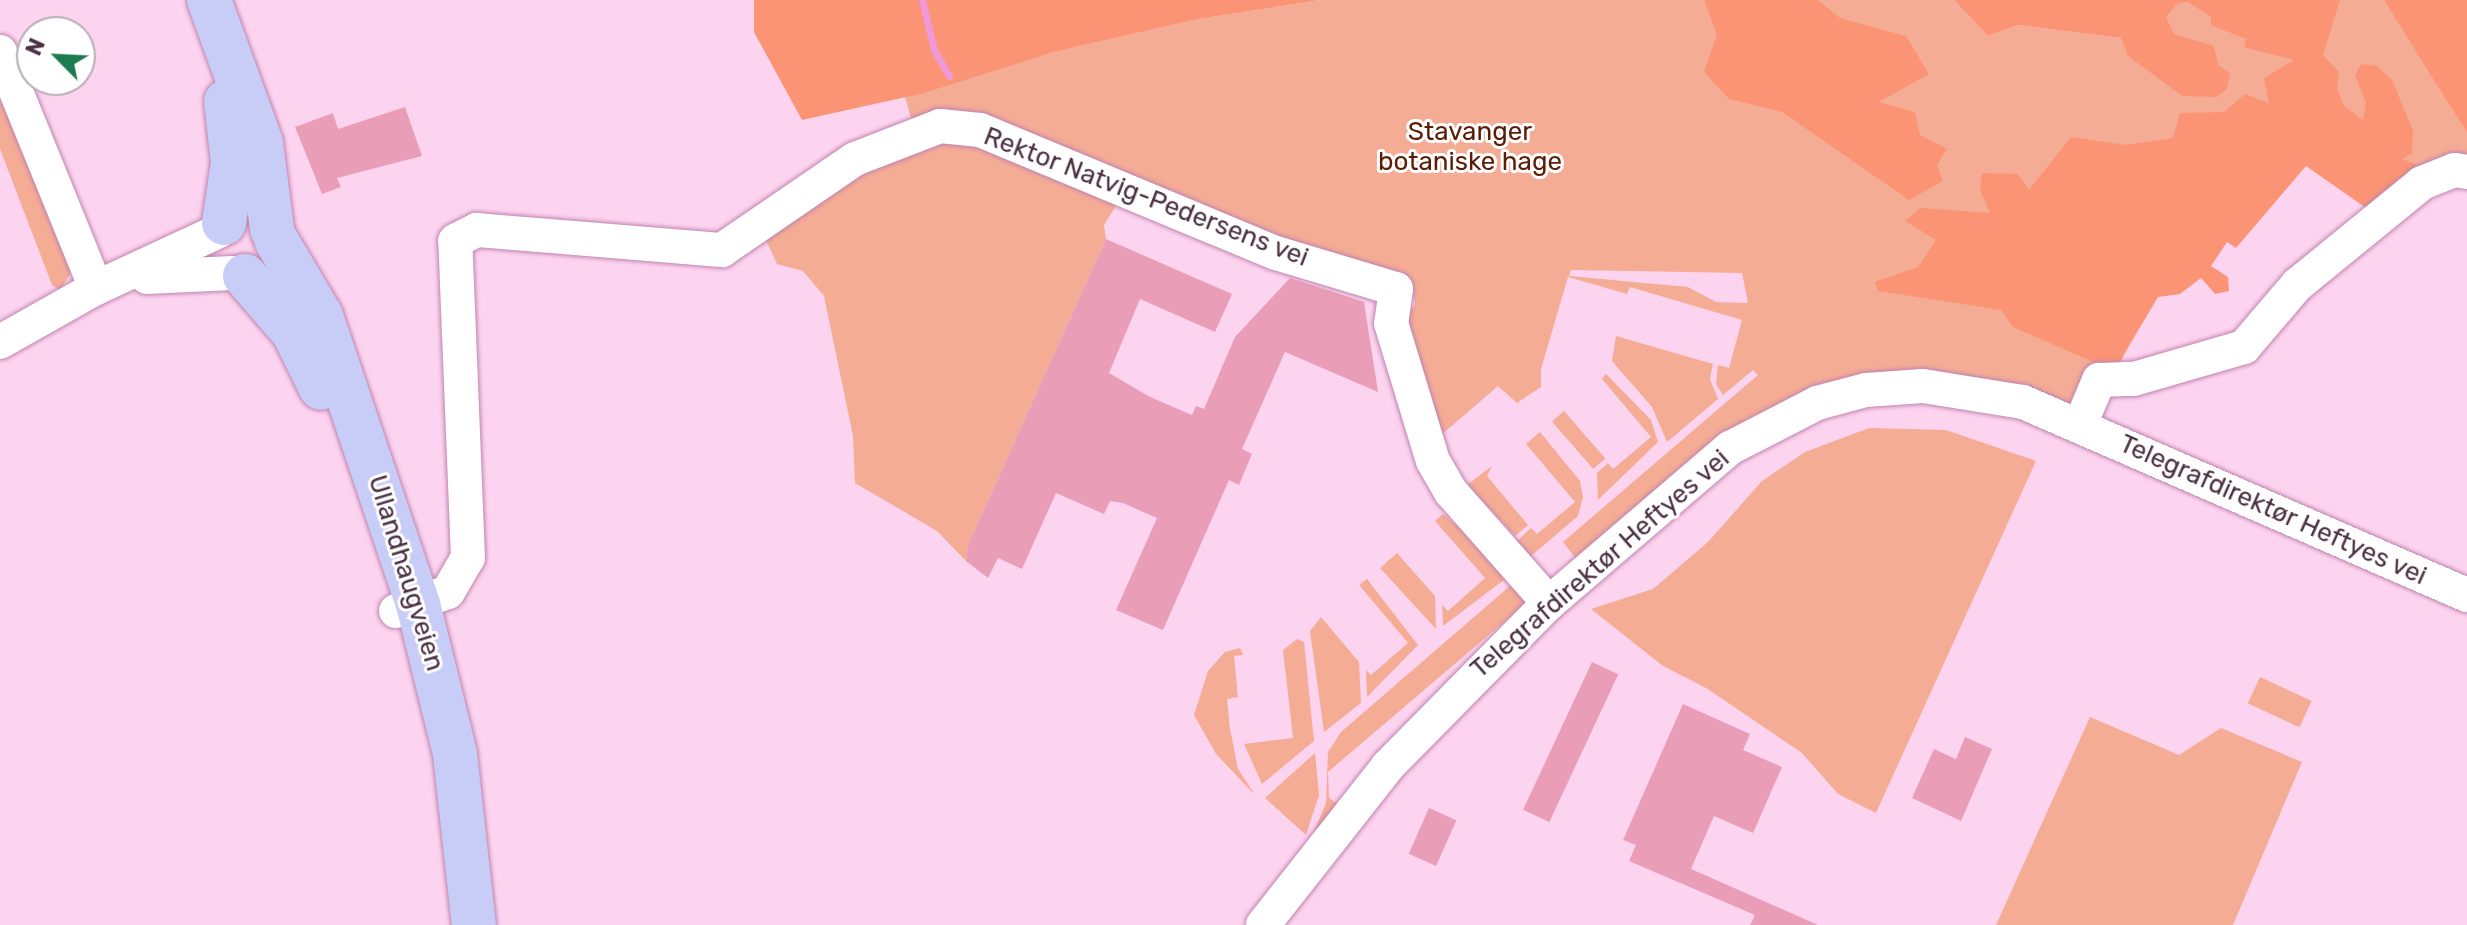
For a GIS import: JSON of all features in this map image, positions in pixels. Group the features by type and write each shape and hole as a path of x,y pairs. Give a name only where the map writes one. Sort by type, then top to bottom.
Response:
{"main road":[{"path":"194,0 228,107 233,163 221,227 217,255 239,274 269,265 274,234 249,214 221,227"},
{"name":"Ullandhaugveien","path":"209,0 257,129 274,234 321,316 407,608 455,754 474,925"},
{"name":"Ullandhaugveien","path":"239,274 283,317 315,373 407,608 434,770 451,925"}],"street":[{"path":"0,52 96,288"},
{"name":"Rektor Natvig-Pedersens vei","path":"407,608 455,583 470,544 455,241 477,230 722,250 755,233 855,159 940,126 993,135 1276,253 1396,289 1391,323 1433,461 1451,492 1549,603"},
{"path":"2080,425 2099,380 2134,379 2244,347 2297,285 2422,183 2467,172"},
{"path":"0,342 96,288 221,227"},
{"path":"96,288 164,273 239,274"},
{"name":"Telegrafdirektør Heftyes vei","path":"1263,925 1388,766 1549,603 1730,448 1817,403 1866,390 1966,389 2023,402 2467,595"}],"green space":[{"name":"Stavanger botaniske hage","path":"1320,0 1954,0 1988,36 2018,25 2121,38 2131,0 2467,0 2467,168 2419,180 2251,107 2121,361 2079,405 1830,387 1579,563 1563,542 1758,375 1753,370 1723,395 1716,384 1718,365 1729,368 1742,320 1630,287 1627,294 1568,277 1541,369 1541,387 1517,403 1498,386 1439,437 1408,328 1407,314 1415,305 1412,281 1119,201 1104,225 1106,239 968,545 966,561 937,531 855,483 853,436 824,296 803,271 777,264 764,236 913,126 905,96 1054,52 1198,19","holes":["1571,270 1742,273 1748,303 1716,302 1688,287 1569,276"]},
{"path":"0,76 74,268 60,290 52,285 0,149"},
{"path":"1616,336 1713,364 1710,379 1718,399 1667,442 1652,407 1612,361"},
{"path":"1606,374 1651,420 1658,442 1598,500 1597,473 1608,463 1613,469 1651,437 1602,379"},
{"path":"1564,411 1605,459 1593,469 1552,421"},
{"path":"1869,428 1946,430 2036,461 1876,813 1838,794 1802,753 1706,688 1663,666 1591,609 1653,589 1708,542 1762,481 1805,452"},
{"path":"1540,432 1580,481 1583,497 1578,516 1531,556 1517,541 1531,528 1537,534 1575,502 1526,444"},
{"path":"1492,466 1487,476 1528,525 1515,536 1467,485"},
{"path":"1443,514 1513,573 1443,626 1442,605 1448,611 1485,578 1435,521"},
{"path":"1397,553 1435,596 1436,629 1380,568"},
{"path":"1367,579 1418,645 1367,697 1366,670 1371,675 1408,643 1359,585"},
{"path":"1518,579 1525,604 1328,772 1329,798 1338,804 1311,839 1326,803 1328,752 1341,732"},
{"path":"1321,617 1359,662 1361,703 1324,732 1310,631"},
{"path":"1297,639 1304,642 1314,741 1262,784 1244,744 1293,738 1283,650"},
{"path":"1240,648 1243,655 1234,656 1238,697 1227,699 1230,729 1238,769 1255,795 1216,754 1194,715 1208,671 1225,652"},
{"path":"2260,677 2312,701 2299,727 2248,703"},
{"path":"2090,717 2179,755 2221,728 2302,762 2233,925 1996,925"},
{"path":"1315,753 1319,795 1306,835 1265,798"}],"shaded area":[{"path":"754,0 1320,0 1198,19 1054,52 924,93 802,120 754,32"},
{"path":"1704,0 1818,0 1840,18 1906,36 1929,74 1879,102 1915,112 1920,135 1947,149 1937,165 1943,181 1909,200 1782,112 1729,99 1704,72 1717,35"},
{"path":"1954,0 2340,0 2323,55 2339,72 2337,89 2344,106 2363,120 2366,103 2355,75 2361,64 2377,66 2392,80 2413,131 2412,153 2402,159 2415,164 2417,177 2376,215 2306,166 2236,248 2227,242 2211,266 2228,277 2229,291 2215,294 2201,278 2180,294 2158,297 2114,371 2013,327 2001,310 1878,291 1875,282 1918,267 1936,240 1905,221 1920,208 1990,213 1980,190 1982,173 2018,174 2029,190 2071,137 2126,145 2173,138 2180,113 2224,112 2245,94 2269,103 2264,78 2294,60 2244,47 2246,39 2211,25 2211,17 2188,2 2178,3 2166,17 2174,34 2214,46 2218,65 2230,73 2227,89 2217,97 2182,96 2128,56 2121,38 2018,25 1988,36"},
{"path":"2384,0 2467,0 2467,132 2440,90"}],"building":[{"path":"405,107 422,156 337,178 341,187 322,194 295,127 333,113 338,129"},
{"path":"1106,239 1232,294 1215,332 1140,299 1109,373 1150,397 1192,415 1196,406 1204,409 1235,337 1290,278 1364,302 1378,392 1285,352 1242,449 1252,454 1239,485 1229,480 1163,630 1116,610 1157,518 1123,503 1110,501 1104,514 1056,493 1022,569 998,558 988,578 966,561 968,545"},
{"path":"1592,662 1618,674 1549,822 1523,810"},
{"path":"1683,704 1750,734 1743,750 1782,767 1753,833 1714,816 1691,869 1818,925 1750,925 1755,915 1629,861 1636,845 1623,840"},
{"path":"1965,737 1992,749 1961,821 1912,798 1934,749 1956,759"},
{"path":"1429,808 1456,820 1436,866 1409,854"}],"waterway":[{"path":"922,0 934,50 949,76"}]}
